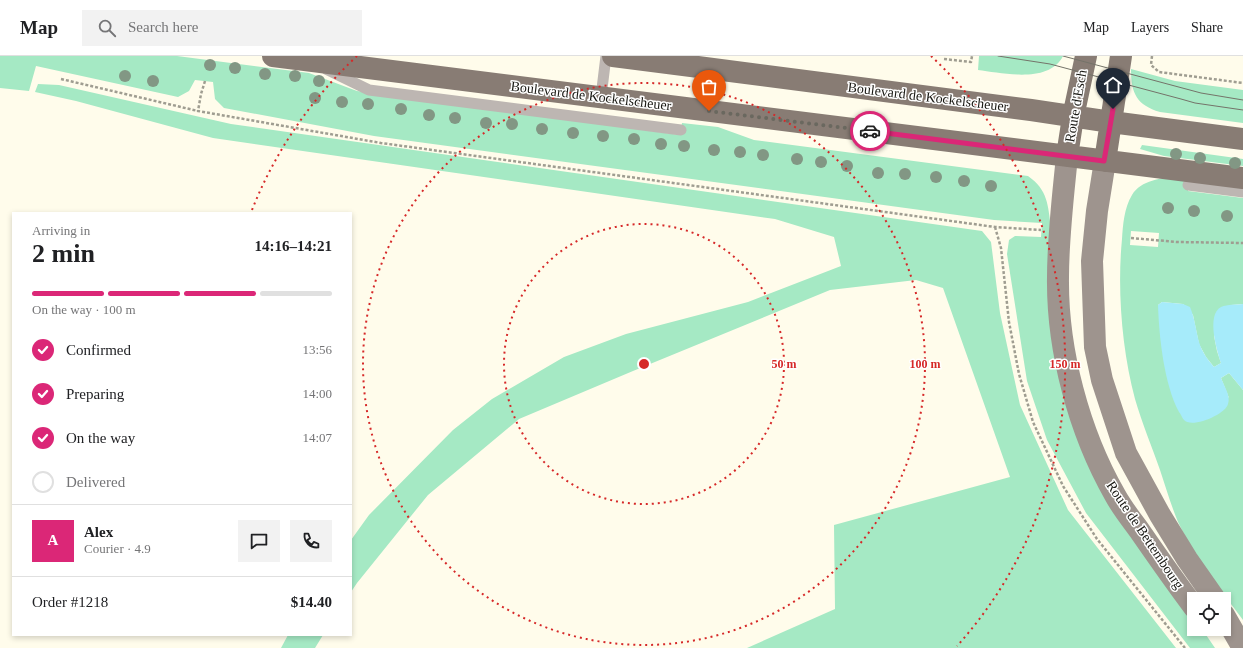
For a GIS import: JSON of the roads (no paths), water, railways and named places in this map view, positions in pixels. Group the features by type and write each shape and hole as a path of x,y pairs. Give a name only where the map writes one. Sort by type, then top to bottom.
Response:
{"main road":[{"name":"Boulevard de Kockelscheuer","path":"273,56 1243,178"},
{"name":"Boulevard de Kockelscheuer","path":"613,56 1031,110 1243,140"},
{"name":"Route d'Esch","path":"1067,156 1073,117 1086,56"},
{"path":"1104,161 1121,56"},
{"name":"Route de Bettembourg","path":"1067,156 1058,278 1060,315 1067,365 1076,400 1093,451 1115,496 1187,598"},
{"name":"Route de Bettembourg","path":"1104,161 1092,261 1095,347 1102,380 1126,453 1160,515 1187,559 1210,592"},
{"path":"1231,627 1243,648"},
{"path":"1221,636 1232,648"}],"lane":[{"path":"601,97 606,56"},
{"path":"309,60 369,90 681,130"},
{"path":"1188,185 1243,192"}],"water":[{"path":"1162,302 1183,304 1190,307 1200,346 1205,356 1214,367 1221,363 1214,334 1214,317 1221,307 1243,304 1243,390 1229,373 1221,378 1228,394 1228,404 1226,408 1215,416 1201,422 1194,423 1184,420 1174,401 1166,374 1161,345 1158,305"}],"tram line":[{"path":"998,56 1050,64 1195,103 1243,110"},
{"path":"1063,56 1201,93 1243,100"}]}
